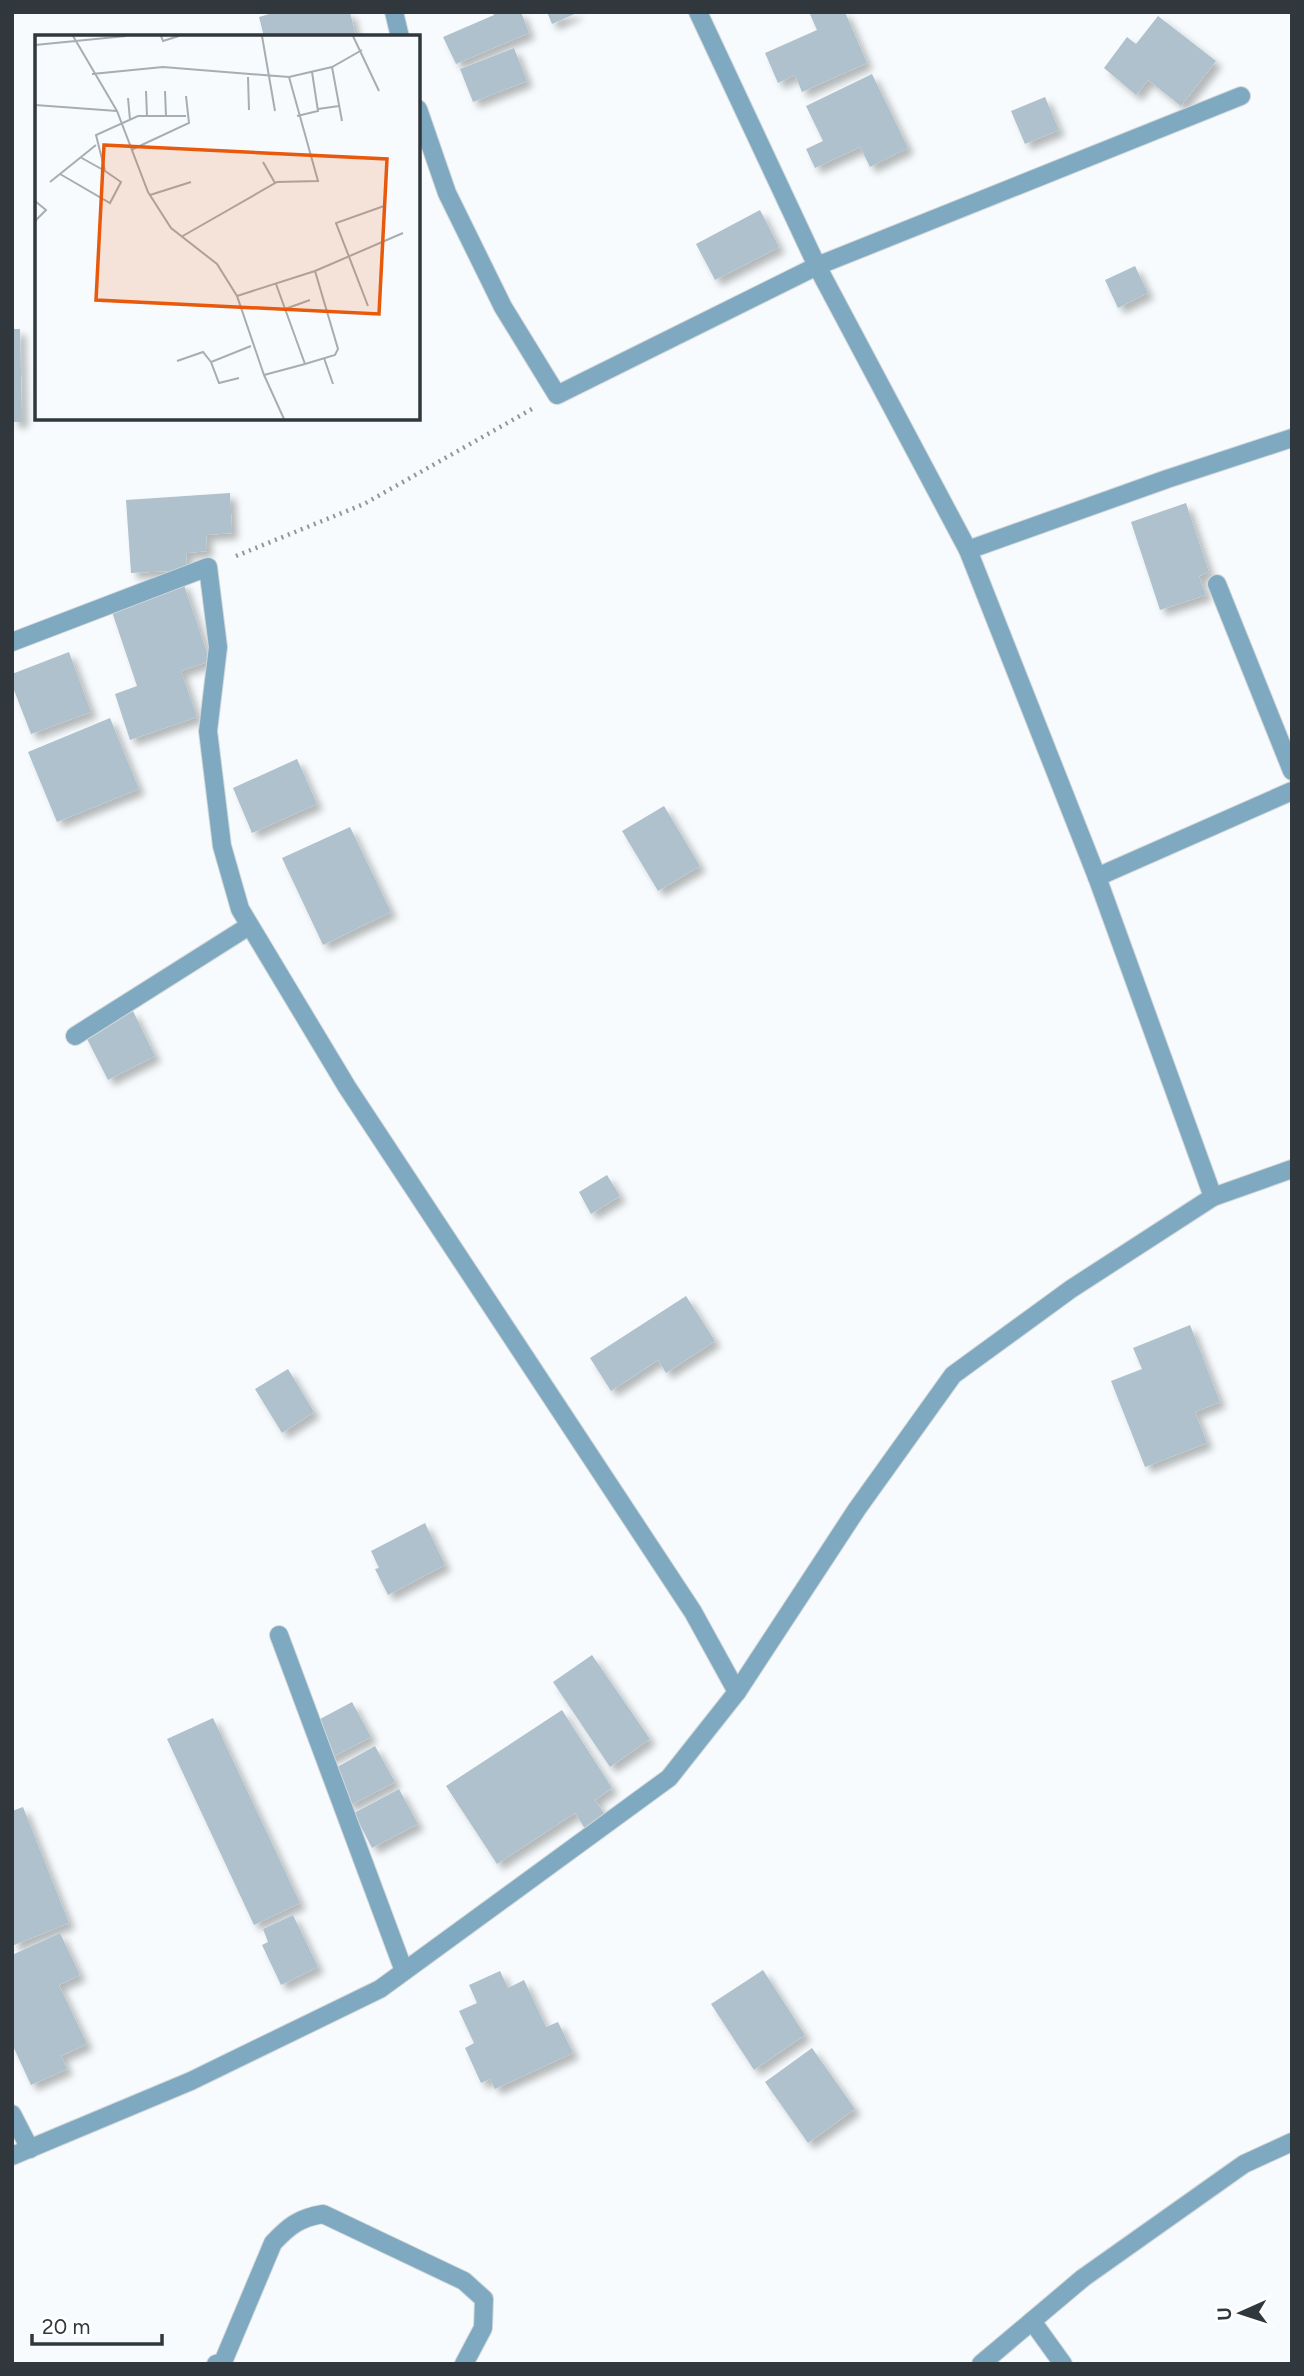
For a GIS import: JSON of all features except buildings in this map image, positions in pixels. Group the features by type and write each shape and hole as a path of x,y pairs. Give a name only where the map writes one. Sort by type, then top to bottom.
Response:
{"street":[{"path":"394,12 400,35"},
{"path":"698,12 817,266 968,550 1097,877 1213,1197"},
{"path":"420,115 447,193 503,307 557,395 817,266 1241,96"},
{"path":"968,550 1167,479 1292,439"},
{"path":"12,642 208,567 218,648 208,731 222,846 240,909 347,1087 693,1612 737,1692"},
{"path":"1217,584 1292,771"},
{"path":"1097,877 1292,792"},
{"path":"75,1036 249,926"},
{"path":"12,2156 191,2081 380,1989 669,1778 737,1692 857,1509 953,1375 1072,1289 1213,1197 1292,1169"},
{"path":"279,1635 404,1971"},
{"path":"12,2114 30,2149"},
{"path":"981,2364 1083,2278 1244,2164 1292,2142"},
{"path":"220,2363 272,2243 285,2229 305,2217 323,2214 464,2281 484,2299 483,2329 464,2364"},
{"path":"1032,2321 1063,2364"}],"path":[{"path":"208,567 364,504 557,395"}]}
